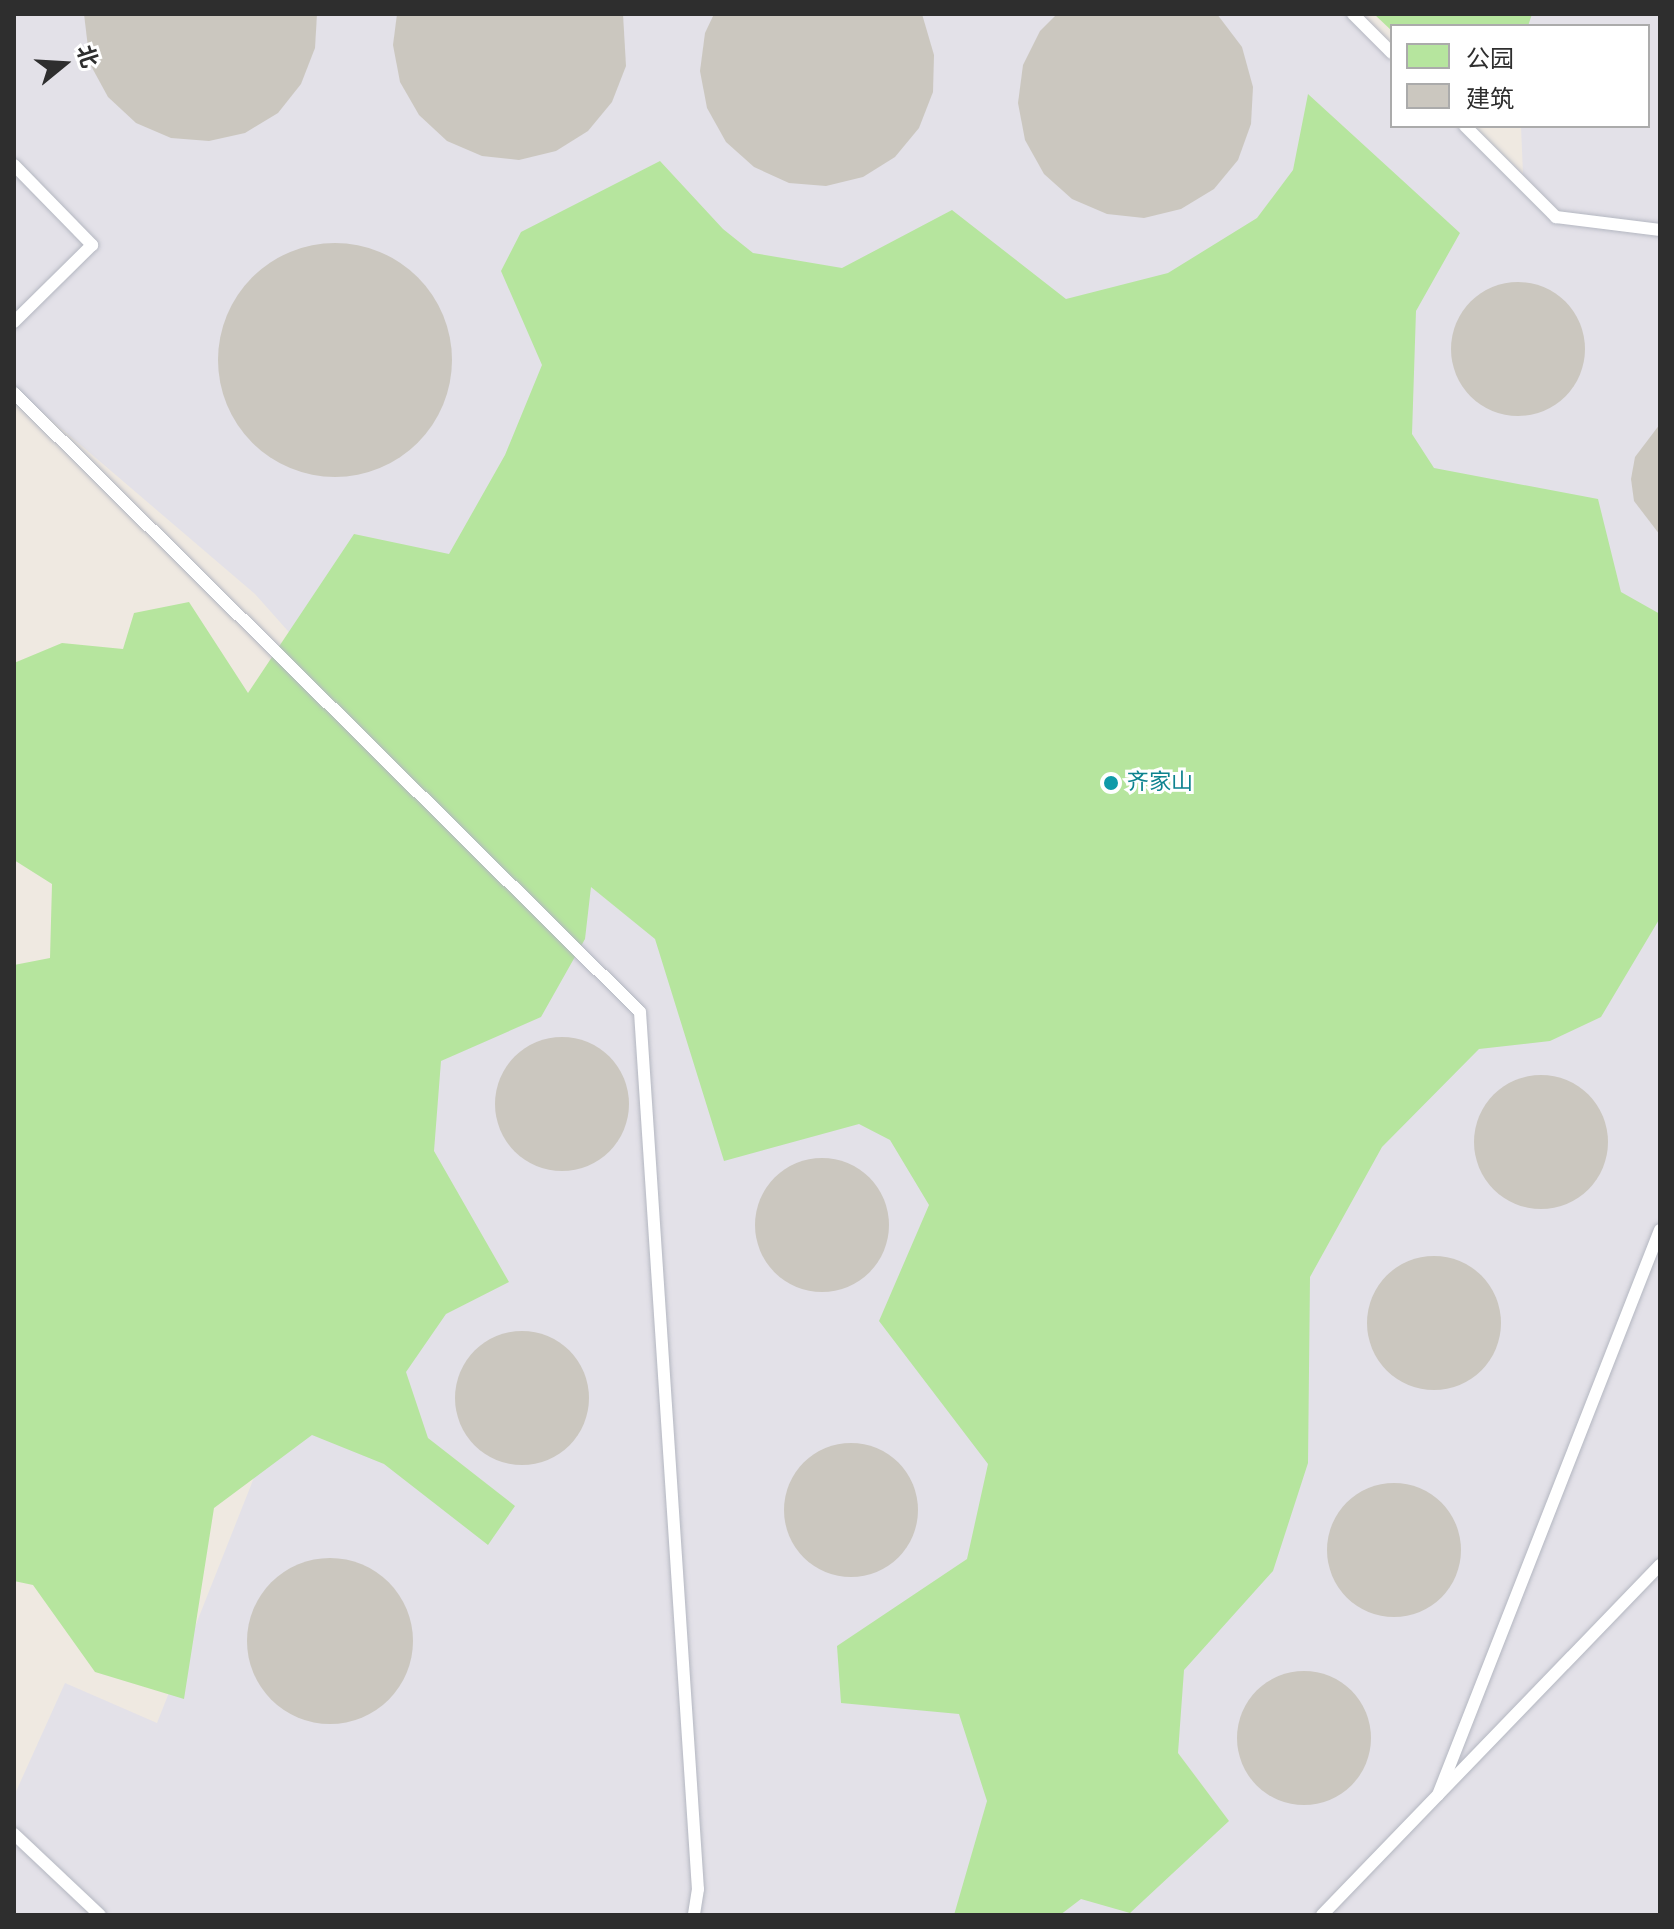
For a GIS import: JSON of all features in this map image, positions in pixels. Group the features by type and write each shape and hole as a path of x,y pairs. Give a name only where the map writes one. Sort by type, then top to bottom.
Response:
{"lane":[{"path":"1353,14 1390,51"},
{"path":"1467,128 1556,217 1660,230"},
{"path":"14,165 92,245 14,322"},
{"path":"14,393 640,1012 698,1889 694,1915"},
{"path":"1438,1795 1660,1230"},
{"path":"1322,1915 1660,1565"},
{"path":"14,1834 100,1915"}],"shaded area":[{"path":"14,14 1360,14 1390,43 1390,128 1476,128 1523,174 1521,128 1650,128 1650,24 1514,24 1513,14 1660,14 1660,1915 14,1915 14,1796 65,1683 157,1723 496,865 255,594 14,388"}],"green space":[{"path":"1374,14 1532,14 1529,24 1390,24 1390,29"},
{"path":"1308,94 1460,233 1416,311 1412,434 1434,468 1598,499 1621,592 1660,614 1660,918 1601,1017 1550,1041 1479,1049 1382,1147 1310,1277 1308,1463 1273,1571 1184,1670 1178,1753 1229,1821 1130,1913 1081,1899 1060,1915 954,1915 987,1801 959,1714 841,1703 837,1646 967,1559 988,1464 879,1321 929,1205 890,1140 859,1124 724,1161 655,939 591,887 585,939 541,1017 441,1061 434,1151 509,1282 446,1314 406,1372 428,1438 515,1506 488,1545 384,1464 312,1435 214,1508 184,1699 95,1672 33,1585 14,1581 14,965 50,958 52,884 14,860 14,663 62,643 123,649 134,613 189,602 248,693 354,534 449,554 505,455 542,365 501,271 521,232 660,161 723,229 753,253 842,268 952,210 1066,299 1168,273 1257,218 1293,170"}],"building":[{"path":"84,14 317,14 315,48 301,84 278,113 245,133 209,141 171,138 136,123 108,97 90,64"},
{"path":"397,14 623,14 626,66 612,102 588,131 556,151 519,160 482,156 447,141 419,115 400,82 393,45"},
{"path":"714,14 922,14 934,55 933,92 919,128 895,157 863,177 826,186 789,183 754,167 726,142 707,108 700,71 705,33"},
{"path":"1057,14 1217,14 1242,47 1253,87 1251,124 1238,160 1214,189 1181,209 1144,218 1107,214 1072,199 1044,174 1025,140 1018,103 1023,65 1040,31"},
{"path":"335,243 358,245 380,252 418,277 443,315 450,337 450,383 443,405 418,443 380,468 358,475 335,477 312,475 290,468 252,443 227,405 220,383 218,360 220,337 227,315 252,277 290,252 312,245"},
{"path":"1518,282 1544,287 1565,302 1580,323 1585,349 1580,375 1565,396 1544,411 1518,416 1492,411 1471,396 1456,375 1451,349 1456,323 1471,302 1492,287"},
{"path":"1660,424 1660,535 1634,501 1631,479 1635,457"},
{"path":"562,1037 588,1042 609,1057 624,1078 629,1104 624,1130 609,1151 588,1166 562,1171 536,1166 515,1151 500,1130 495,1104 500,1078 515,1057 536,1042"},
{"path":"1541,1075 1567,1080 1588,1095 1603,1116 1608,1142 1603,1168 1588,1189 1567,1204 1541,1209 1515,1204 1494,1189 1479,1168 1474,1142 1479,1116 1494,1095 1515,1080"},
{"path":"822,1158 848,1163 869,1178 884,1199 889,1225 884,1251 869,1272 848,1287 822,1292 796,1287 775,1272 760,1251 755,1225 760,1199 775,1178 796,1163"},
{"path":"1434,1256 1460,1261 1481,1276 1496,1297 1501,1323 1496,1349 1481,1370 1460,1385 1434,1390 1408,1385 1387,1370 1372,1349 1367,1323 1372,1297 1387,1276 1408,1261"},
{"path":"522,1331 548,1336 569,1351 584,1372 589,1398 584,1424 569,1445 548,1460 522,1465 496,1460 475,1445 460,1424 455,1398 460,1372 475,1351 496,1336"},
{"path":"851,1443 877,1448 898,1463 913,1484 918,1510 913,1536 898,1557 877,1572 851,1577 825,1572 804,1557 789,1536 784,1510 789,1484 804,1463 825,1448"},
{"path":"1394,1483 1420,1488 1441,1503 1456,1524 1461,1550 1456,1576 1441,1597 1420,1612 1394,1617 1368,1612 1347,1597 1332,1576 1327,1550 1332,1524 1347,1503 1368,1488"},
{"path":"330,1558 362,1565 388,1583 406,1609 413,1641 406,1673 388,1699 362,1717 330,1724 298,1717 272,1699 254,1673 247,1641 254,1609 272,1583 298,1565"},
{"path":"1304,1671 1330,1676 1351,1691 1366,1712 1371,1738 1366,1764 1351,1785 1330,1800 1304,1805 1278,1800 1257,1785 1242,1764 1237,1738 1242,1712 1257,1691 1278,1676"}],"place":[{"name":"齐家山","path":"1111,783"}]}
